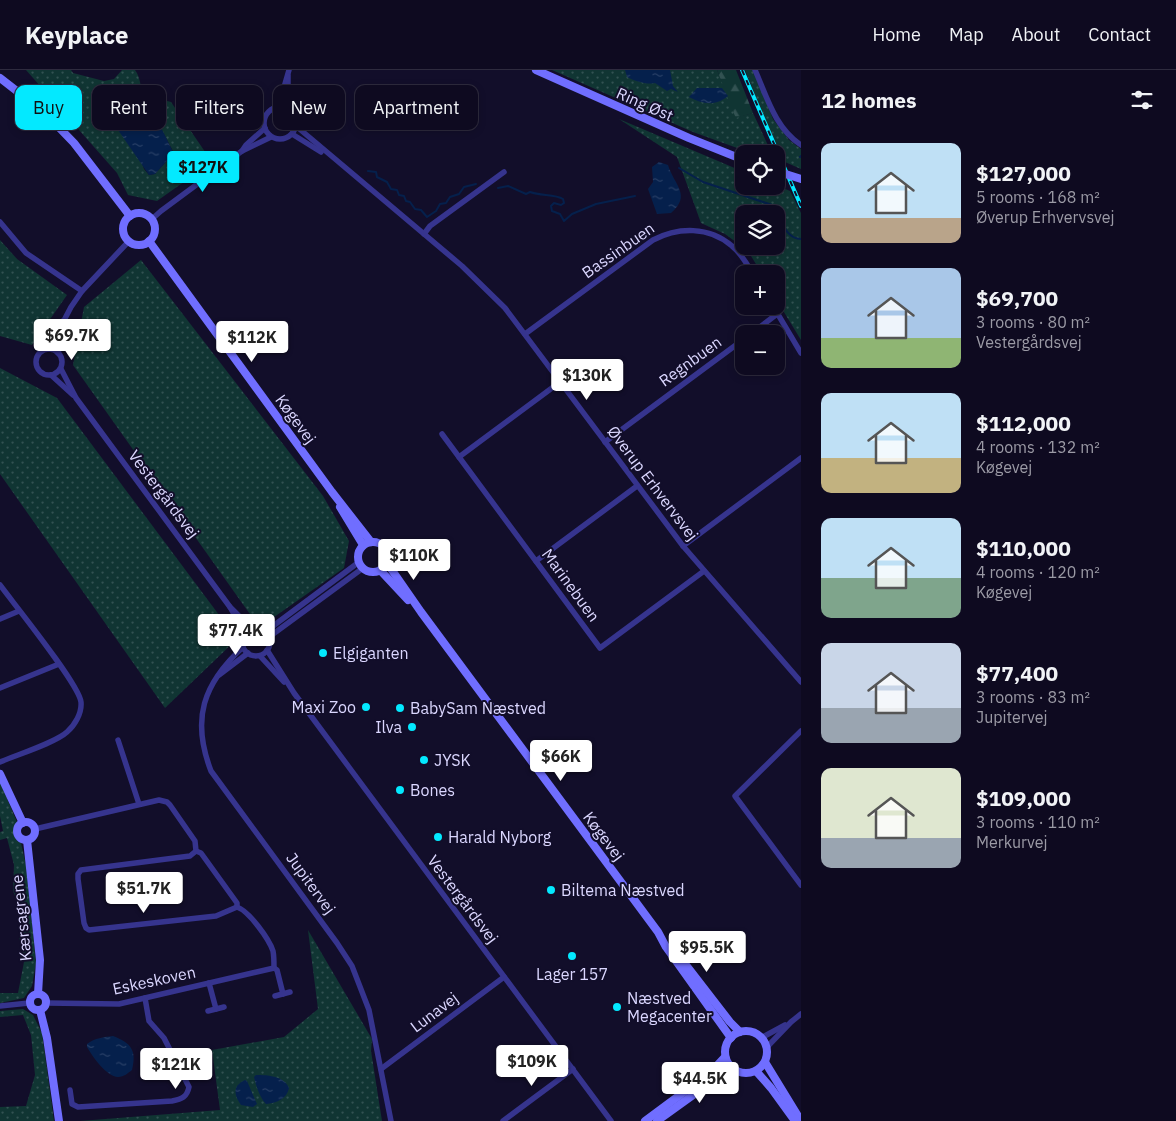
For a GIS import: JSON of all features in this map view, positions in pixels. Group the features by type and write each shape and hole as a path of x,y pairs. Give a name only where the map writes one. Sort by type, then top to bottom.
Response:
{"street":[{"name":"Ring Øst","path":"536,70 735,156"},
{"path":"755,70 775,116 789,136 801,145"},
{"path":"285,85 289,72"},
{"path":"289,72 289,85"},
{"path":"0,78 30,100 74,143 130,216"},
{"path":"271,137 265,128 265,118 268,113 273,110"},
{"path":"242,152 246,145 265,128"},
{"path":"152,219 242,152 271,137 284,139 292,134 294,130"},
{"name":"Øverup Erhvervsvej","path":"301,130 462,266 491,294 525,334 683,546 801,682"},
{"name":"Øverup Erhvervsvej","path":"292,134 334,159"},
{"path":"424,234 430,226 504,172"},
{"path":"785,174 801,179"},
{"path":"142,213 152,219 154,231 149,241 139,244 129,241 123,230 124,223 130,216 142,213"},
{"path":"0,222 26,253 82,291"},
{"name":"Bassinbuen","path":"525,334 653,240 666,233 683,229 698,230 714,235 732,245 748,265"},
{"path":"49,349 58,354 62,361 61,369 51,376 43,374 37,368 36,363 40,353 49,349 63,321 82,291 129,241"},
{"name":"Køgevej","path":"149,241 332,492 371,542"},
{"path":"763,325 776,315"},
{"path":"778,315 801,353"},
{"path":"58,354 64,330 63,321"},
{"name":"Regnbuen","path":"605,442 735,346"},
{"name":"Vestergårdsvej","path":"61,369 76,398 230,607 245,634"},
{"name":"Vestergårdsvej","path":"51,376 76,398"},
{"path":"459,456 560,382"},
{"name":"Marinebuen","path":"442,434 600,648 704,571"},
{"path":"683,546 801,458"},
{"path":"536,561 637,486"},
{"name":"Køgevej","path":"332,492 363,545"},
{"path":"371,542 380,543 388,554 387,563 380,570 370,572 361,565 358,555 363,545 371,542"},
{"name":"Køgevej","path":"387,563 421,612 658,932 740,1032"},
{"path":"265,632 361,565"},
{"path":"269,637 361,565"},
{"name":"Køgevej","path":"380,570 421,612"},
{"path":"0,585 72,682 81,702 79,715 75,723 60,737 0,762"},
{"name":"Vestergårdsvej","path":"230,607 252,629"},
{"path":"0,619 19,611"},
{"path":"252,629 259,629 265,632 270,642 268,650 260,656 248,654 242,642 245,634 252,629"},
{"name":"Jupitervej","path":"219,675 220,670 243,646"},
{"name":"Vestergårdsvej","path":"268,650 294,693 611,1121"},
{"name":"Jupitervej","path":"248,654 219,675 211,685 201,721 201,735 205,755 211,771 338,943 352,966 369,1010 391,1121"},
{"name":"Vestergårdsvej","path":"260,656 294,693"},
{"path":"0,688 58,664"},
{"path":"801,731 735,796 801,886"},
{"path":"118,740 139,804"},
{"path":"0,774 23,823"},
{"path":"35,829 159,800 167,802 196,841 196,851 187,857 81,870 78,874 78,879 86,928 94,931 216,916 237,907"},
{"path":"23,823 29,823 35,829 32,838 26,840 20,837 18,832 19,827 23,823"},
{"name":"Kærsagrene","path":"26,840 40,960 38,994"},
{"path":"196,851 201,853 237,903 237,907 246,912 269,942 273,952 274,968 283,994"},
{"name":"Køgevej","path":"658,932 731,1038"},
{"name":"Eskeskoven","path":"46,1003 119,1004 274,968"},
{"name":"Lunavej","path":"381,1068 504,977"},
{"name":"Eskeskoven","path":"209,983 216,1009"},
{"path":"275,996 290,992"},
{"path":"38,994 44,998 46,1003 44,1008 40,1010 34,1010 29,1003 31,998 38,994"},
{"path":"70,1090 72,1104 78,1107 172,1101 182,1099 188,1094 189,1087 164,1038 149,1021 145,998"},
{"path":"0,1006 29,1003"},
{"path":"208,1011 224,1007"},
{"path":"40,1010 47,1038 59,1121"},
{"path":"766,1047 801,1014"},
{"path":"761,1038 791,1022"},
{"path":"740,1032 754,1032 761,1038 766,1047 767,1055 765,1062 756,1071 745,1073 735,1070 729,1064 725,1048 731,1038 740,1032"},
{"path":"660,1118 726,1057"},
{"path":"765,1062 801,1121"},
{"path":"503,1121 572,1069"},
{"path":"645,1121 660,1118 714,1080 735,1070"},
{"path":"756,1071 795,1121"}],"green space":[{"path":"26,70 71,70 73,73 104,81 114,79 122,70 135,70 141,85 92,85 92,130 130,130 144,169 149,175 155,174 174,153 162,130 166,130 166,101 171,102 176,109 176,130 190,130 212,162 157,201 128,195 117,173 79,130 82,130 82,85 39,85"},
{"path":"552,70 717,70 737,117 753,113 768,145 735,145 735,147 693,132"},
{"path":"717,70 736,70 753,113 736,118"},
{"path":"745,70 753,70 773,119 789,140 801,149 801,169 785,162 785,145 777,145"},
{"path":"619,119 735,168 735,195 785,195 785,189 790,191 801,213 801,340 785,314 785,265 757,265 750,255 785,255 785,205 735,205 735,241 725,234 701,223 677,157"},
{"path":"0,240 17,259 67,295 32,345 0,336"},
{"path":"141,260 323,496 349,541 344,568 267,622 252,617 73,365 84,307"},
{"path":"0,368 57,398 237,639 165,708 0,474"},
{"path":"0,782 17,822 14,828 14,836 21,843 26,865 36,963 32,986 24,998 0,1003 0,993 18,993 24,962 19,936 20,913 13,890 14,865 7,838 0,840 0,832 3,831 0,816"},
{"path":"308,930 372,1039 371,1051 382,1121 80,1121 220,1110 212,1050 284,1037 318,1009"},
{"path":"23,1009 33,1015 42,1033 54,1121 0,1121 0,1107 26,1106 35,1075 31,1035 23,1015 0,1017 0,1011"}],"water":[{"path":"625,70 670,70 673,86 678,92 671,89 667,91 655,83 633,80 627,77"},
{"path":"697,88 722,88 728,96 718,102 704,103 689,97"},
{"path":"118,130 162,130 174,153 155,174 149,175"},
{"path":"659,162 668,165 680,190 680,201 671,213 657,214 648,189 653,182 652,167"},
{"path":"113,1036 124,1041 131,1048 134,1057 132,1070 120,1077 109,1074 87,1047 87,1044 93,1040"},
{"path":"256,1075 280,1079 287,1084 288,1092 283,1098 266,1104 257,1088 254,1077"},
{"path":"245,1080 257,1104 253,1107 241,1105 237,1098 236,1088"}],"waterway":[{"path":"679,168 703,182 772,205 787,231 795,238 801,239"},
{"path":"368,171 376,172 377,177 387,182 391,189 397,190 399,195 404,196 406,201 410,202 415,209 421,210 427,217 436,211 440,204 446,203 450,197 459,194 464,187 476,184"},
{"path":"498,188 508,186 526,194 530,192 563,199 564,203 561,205 554,203 551,206 552,211 560,214 564,221 572,214 596,204 635,196"}],"railway":[{"path":"742,70 801,206"}],"place":[{"name":"Elgiganten","path":"323,653"},
{"name":"Maxi Zoo","path":"366,707"},
{"name":"BabySam Næstved","path":"400,708"},
{"name":"Ilva","path":"412,727"},
{"name":"JYSK","path":"424,760"},
{"name":"Bones","path":"400,790"},
{"name":"Harald Nyborg","path":"438,837"},
{"name":"Biltema Næstved","path":"551,890"},
{"name":"Lager 157","path":"572,956"},
{"name":"Næstved Megacenter","path":"617,1007"}]}
